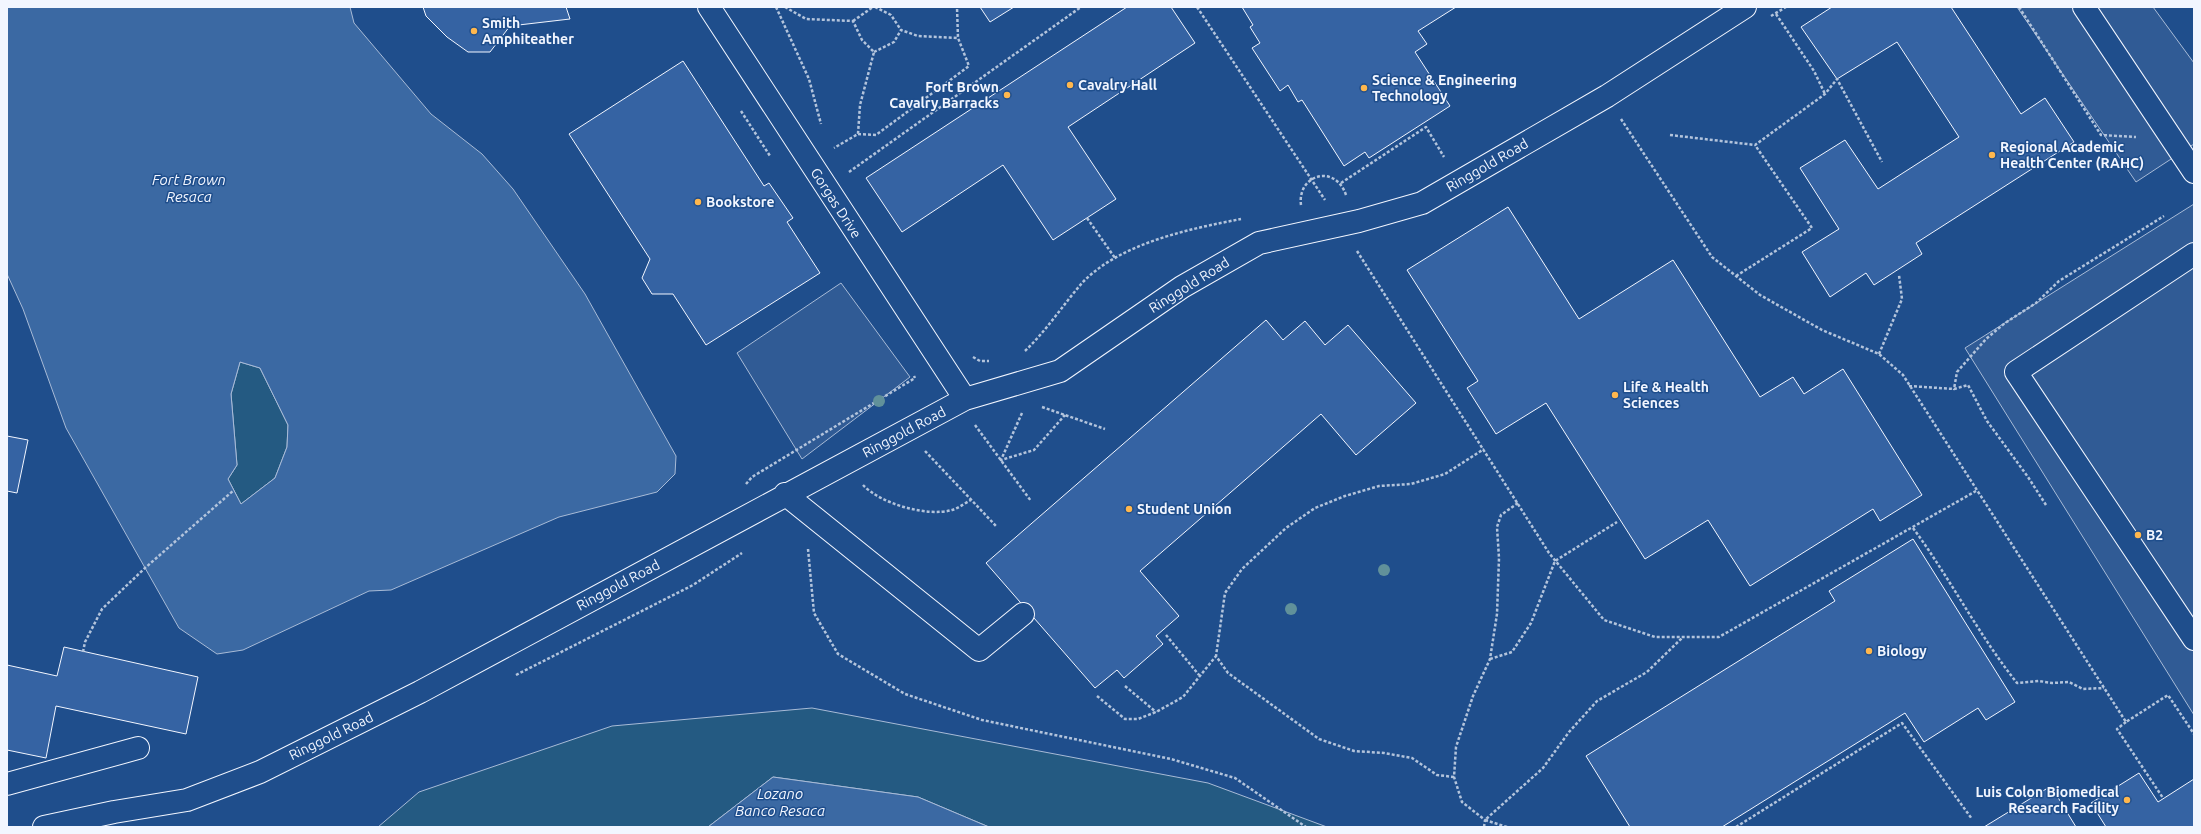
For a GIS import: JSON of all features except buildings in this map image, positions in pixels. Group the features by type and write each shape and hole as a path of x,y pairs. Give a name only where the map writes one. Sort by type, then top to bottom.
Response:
{"street":[{"name":"Gorgas Drive","path":"709,7 968,409"},
{"name":"Ringgold Road","path":"44,827 114,812 188,800 260,772 427,688 785,494 968,409 1060,371 1182,287 1259,243 1359,221 1422,203 1607,96 1745,7"},
{"path":"2084,7 2194,172"},
{"path":"2194,254 2016,372 2194,639"},
{"path":"785,494 979,650 1023,614"},
{"path":"7,784 138,748"}],"path":[{"path":"776,7 809,79 821,126"},
{"path":"785,7 806,19 853,21 874,7 891,15 902,30 918,36 958,38"},
{"path":"834,149 858,134 876,135 969,66 958,38 957,7"},
{"path":"847,173 1081,7"},
{"path":"1197,7 1326,202 1320,204"},
{"path":"1769,18 1786,7"},
{"path":"2019,7 2100,135 2132,138 2166,131"},
{"path":"1776,14 1814,71 1825,94"},
{"path":"853,21 862,40 874,52"},
{"path":"858,134 860,105 874,52 894,42 902,30"},
{"path":"1670,135 1755,146 1825,94 1838,80 1882,162"},
{"path":"740,109 772,159"},
{"path":"1617,112 1665,189 1712,257 1760,295 1822,330 1879,354 1903,375 1976,491 2126,722"},
{"path":"1341,183 1426,127 1445,160"},
{"path":"831,143 836,154"},
{"path":"1736,276 1812,228 1755,146"},
{"path":"844,168 851,180"},
{"path":"1308,206 1301,207 1300,196 1302,188 1311,180 1326,175 1337,179 1341,183 1346,196"},
{"path":"1087,218 1115,258"},
{"path":"1021,354 1083,282 1115,258 1133,248 1156,241 1217,224 1247,218"},
{"path":"1361,247 1356,248 1555,561 1604,620 1655,637 1719,637 1976,491"},
{"path":"1879,354 1902,299 1899,275"},
{"path":"969,355 980,361 995,361"},
{"path":"742,489 752,477 916,378 911,372"},
{"path":"1910,386 1954,389"},
{"path":"1045,402 1038,405 1105,430"},
{"path":"968,409 1001,460 1031,501"},
{"path":"1015,414 1028,410"},
{"path":"1001,460 1022,413"},
{"path":"1001,460 1034,450 1065,415"},
{"path":"923,449 996,526"},
{"path":"1097,696 1126,719 1138,719 1156,712 1183,697 1199,675 1216,656 1225,593 1242,569 1286,528 1315,508 1345,496 1379,486 1411,484 1445,474 1484,449"},
{"path":"858,479 871,494 906,507 932,512 953,510 971,500"},
{"path":"83,652 85,642 102,609 145,568 234,490"},
{"path":"1507,827 1485,820 1462,802 1454,777 1456,747 1473,696 1490,659 1497,614 1499,558 1497,527 1501,515 1518,503"},
{"path":"805,511 814,613 838,654 905,694 982,720 1171,758 1235,778 1306,827"},
{"path":"1490,659 1512,652 1524,634 1531,623 1555,561 1617,522"},
{"path":"1913,528 1931,552 1994,655 2016,683 2039,681 2052,683 2069,682 2083,689 2104,688"},
{"path":"509,678 692,585 744,551"},
{"path":"1166,635 1199,675"},
{"path":"1484,827 1485,820 1542,768 1569,732 1597,701 1647,672 1682,637"},
{"path":"1216,656 1228,673 1319,739 1354,751 1384,753 1412,758 1437,775 1454,777"},
{"path":"1125,686 1156,712"},
{"path":"2163,798 2117,729 2168,695 2194,734"},
{"path":"1736,827 1902,723 1972,819"}],"shaded area":[{"path":"2017,7 2153,7 2194,63 2194,144 2136,182"},
{"name":"B2","path":"2194,204 2194,715 1965,348"},
{"path":"841,283 910,377 802,459 737,353"},
{"path":"240,362 260,368 288,425 287,447 275,478 241,504 228,479 237,465 231,394"},
{"path":"812,708 1208,783 1327,827 989,827 918,797 773,777 708,827 378,827 419,792 612,726"}],"water":[{"name":"Fort Brown Resaca","path":"7,7 350,7 354,23 431,114 482,154 513,189 585,294 676,456 675,474 657,492 559,517 391,590 369,591 243,650 217,654 179,628 66,428 23,309 7,274","holes":["240,362 260,368 288,425 287,447 275,478 241,504 228,479 237,465 231,394"]},
{"name":"Lozano Banco Resaca","path":"773,777 918,797 989,827 708,827"}],"place":[{"name":"Smith Amphiteather","path":"474,31"},
{"name":"Cavalry Hall","path":"1070,85"},
{"name":"Science & Engineering Technology","path":"1364,88"},
{"name":"Fort Brown Cavalry Barracks","path":"1007,95"},
{"name":"Regional Academic Health Center (RAHC)","path":"1992,155"},
{"name":"Bookstore","path":"698,202"},
{"name":"Life & Health Sciences","path":"1615,395"},
{"name":"Student Union","path":"1129,509"},
{"name":"B2","path":"2138,535"},
{"name":"Biology","path":"1869,651"},
{"name":"Luis Colon Biomedical Research Facility","path":"2127,800"}]}
